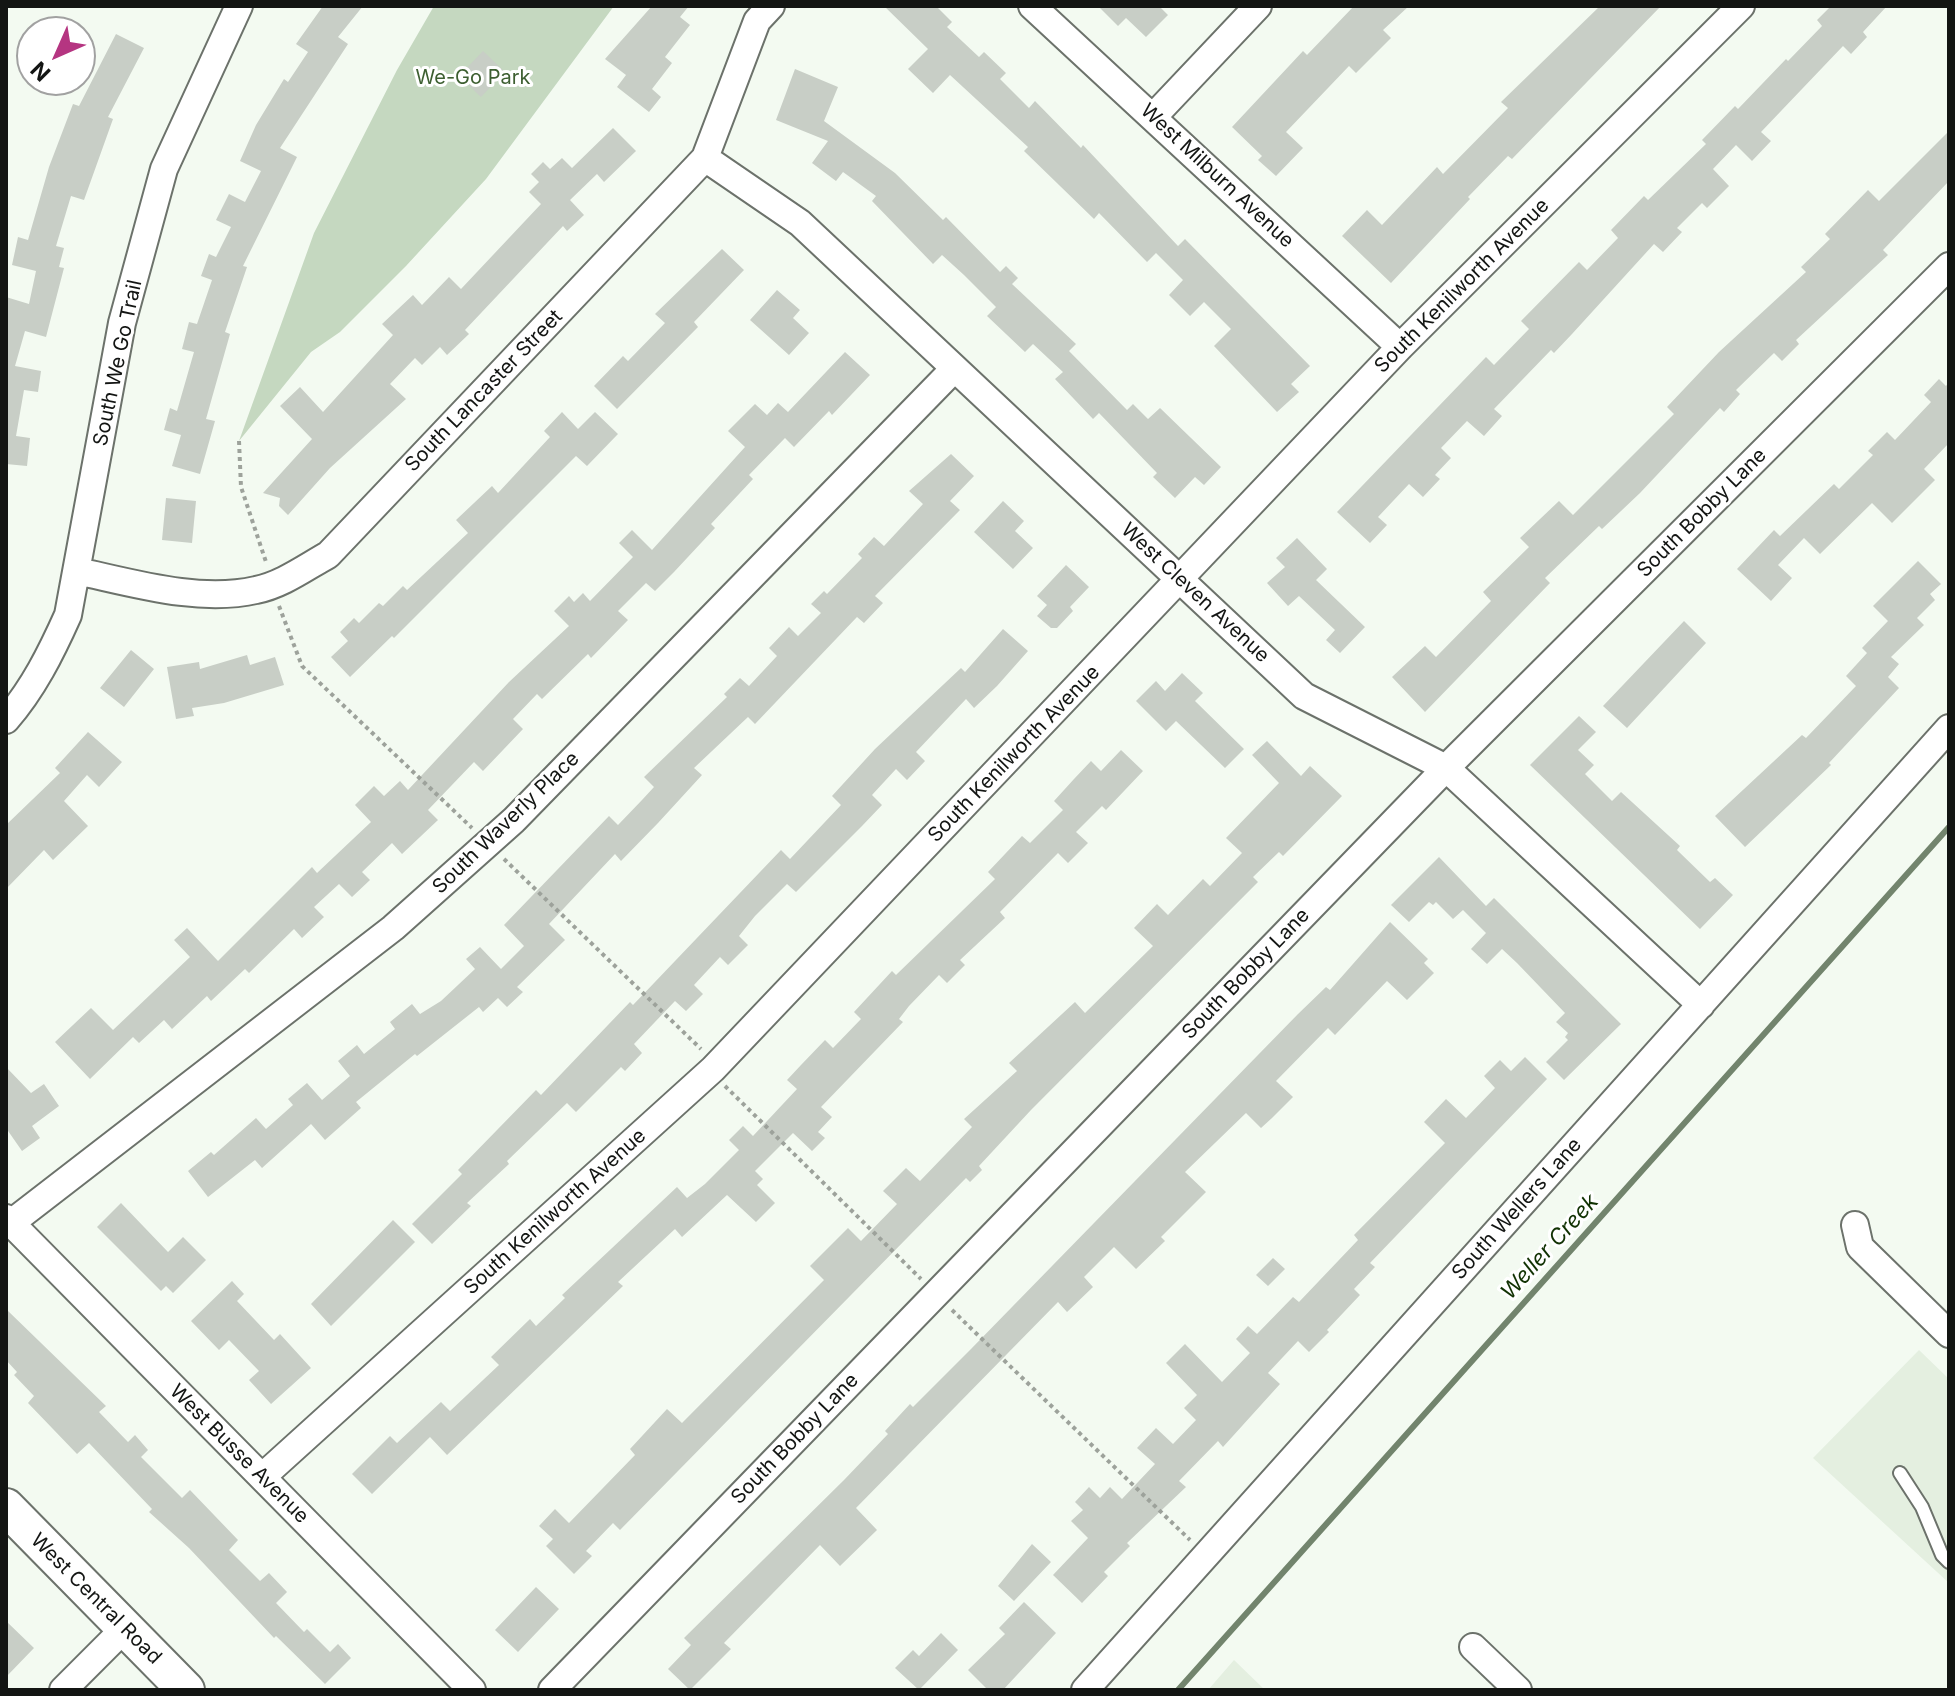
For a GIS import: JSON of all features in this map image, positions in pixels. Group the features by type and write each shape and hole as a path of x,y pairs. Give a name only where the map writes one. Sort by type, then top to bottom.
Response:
{"main road":[{"name":"West Central Road","path":"6,1507 186,1690"}],"street":[{"name":"South We Go Trail","path":"6,720 23,701 68,615 122,323 164,169 239,6"},
{"name":"South Lancaster Street","path":"77,571 195,593 254,591 273,585 328,555 705,158 757,21 771,6"},
{"name":"West Milburn Avenue","path":"1032,6 1400,347"},
{"path":"1154,116 1258,6"},
{"name":"South Kenilworth Avenue","path":"262,1477 713,1069 1400,347 1741,6"},
{"name":"West Cleven Avenue","path":"705,158 800,223 953,370 1182,579 1304,696 1446,768 1701,1005"},
{"name":"South Bobby Lane","path":"552,1690 1446,768 1949,266"},
{"name":"South Waverly Place","path":"8,1220 393,928 514,820 953,370"},
{"name":"South Wellers Lane","path":"1085,1690 1949,728"},
{"name":"West Busse Avenue","path":"8,1220 472,1690"},
{"path":"1855,1225 1860,1247 1949,1334"},
{"path":"63,1690 125,1628"},
{"path":"1473,1647 1518,1690"}],"lane":[{"path":"1900,1473 1922,1507 1942,1555 1949,1562"}],"path":[{"path":"239,441 241,487 267,567"},
{"path":"279,605 302,666 482,838"},
{"path":"504,859 701,1049"},
{"path":"723,1084 926,1283"},
{"path":"948,1307 1206,1555"}],"shaded area":[{"path":"1919,1350 1949,1379 1949,1583 1813,1458"},
{"path":"1234,1660 1265,1690 1208,1690"}],"green space":[{"name":"We-Go Park","path":"434,6 614,6 486,179 340,332 311,352 239,441 314,233 397,70"}],"building":[{"path":"323,6 363,6 338,37 348,44 280,148 297,157 243,266 247,267 225,332 230,334 206,419 215,421 200,474 172,466 181,435 164,430 170,408 177,411 194,352 182,349 189,322 197,324 212,280 201,276 209,254 216,257 231,227 216,220 229,194 245,202 261,171 240,161 256,125 284,79 288,82 308,52 296,44"},
{"path":"652,6 689,6 680,17 690,25 665,57 672,63 652,89 661,97 649,112 617,87 626,75 605,59"},
{"path":"884,6 936,6 952,22 947,27 979,57 984,52 1006,73 1000,79 1029,108 1035,101 1081,148 1083,145 1178,246 1185,239 1310,366 1291,384 1299,392 1277,412 1214,346 1231,329 1204,302 1190,316 1169,295 1183,280 1156,253 1147,262 1099,213 1094,219 1024,151 1028,147 950,75 933,93 908,69 928,49"},
{"path":"1098,6 1159,6 1168,15 1146,37 1126,18 1118,26"},
{"path":"1354,6 1409,6 1383,30 1391,38 1356,73 1349,66 1286,132 1303,148 1276,176 1258,160 1262,156 1232,127 1303,51 1307,55"},
{"path":"1600,6 1661,6 1512,159 1508,156 1468,197 1470,199 1391,283 1342,236 1367,210 1382,225 1437,167 1443,174 1508,108 1501,102"},
{"path":"1831,6 1887,6 1863,32 1867,37 1851,54 1843,46 1761,132 1771,141 1752,161 1736,145 1713,169 1729,186 1707,208 1702,203 1677,228 1682,232 1663,252 1654,244 1554,353 1551,350 1494,409 1502,416 1484,436 1467,421 1441,448 1451,458 1435,475 1440,479 1423,497 1409,484 1378,517 1387,525 1370,543 1337,512 1486,357 1494,365 1529,329 1521,321 1579,262 1587,270 1618,238 1611,230 1644,196 1648,200 1706,144 1702,140 1735,106 1738,109 1786,59 1788,61 1822,26 1817,20"},
{"path":"116,34 144,48 108,117 113,119 84,200 71,196 56,246 64,248 59,267 64,268 46,337 25,331 15,366 41,371 38,392 24,390 16,436 30,438 27,466 6,464 6,297 29,304 36,271 12,265 18,237 28,240 49,167 73,104 79,106 84,96 96,96 96,73"},
{"path":"483,51 505,72 481,97 459,76"},
{"path":"795,69 838,87 824,121 895,173 943,220 946,217 1000,272 1006,266 1018,278 1012,284 1076,344 1069,351 1127,410 1133,404 1148,419 1160,408 1221,467 1204,485 1195,477 1175,498 1153,477 1157,473 1099,413 1093,419 1055,379 1063,372 1033,344 1025,352 987,316 996,307 964,275 942,255 933,264 872,201 876,196 843,172 836,181 812,163 828,141 776,120"},
{"path":"613,128 636,151 604,182 597,174 570,200 584,215 567,231 563,226 465,330 469,334 447,355 440,347 422,365 415,358 390,384 406,399 330,468 288,515 279,506 280,498 263,493 312,439 280,406 300,387 323,412 393,335 382,324 413,295 422,305 449,277 461,289 541,204 529,192 539,182 531,174 543,162 550,169 562,158 572,168"},
{"path":"1949,131 1949,181 1883,250 1888,255 1796,340 1799,344 1782,361 1774,353 1736,390 1740,394 1724,412 1720,408 1640,493 1602,529 1599,526 1545,578 1550,583 1425,712 1392,677 1425,646 1436,657 1491,601 1483,592 1529,547 1520,538 1559,501 1573,515 1674,414 1667,407 1719,352 1806,272 1801,267 1830,239 1825,234 1868,190 1879,201"},
{"path":"722,249 744,270 694,322 698,327 617,409 594,386 623,356 628,361 665,323 655,314"},
{"path":"777,290 800,310 793,318 809,333 789,355 750,320"},
{"path":"845,352 870,375 832,415 829,411 794,447 785,438 749,475 753,479 711,524 715,528 674,572 655,591 646,583 618,611 628,620 591,658 588,654 542,699 537,694 513,719 523,729 483,771 474,762 428,810 438,820 402,854 392,843 362,872 370,880 352,897 339,884 314,907 324,917 302,938 294,929 249,973 245,969 211,1001 207,996 172,1029 164,1020 139,1043 133,1037 90,1079 55,1042 91,1008 113,1030 190,957 174,940 187,928 218,961 312,867 317,873 371,822 355,805 374,786 384,796 400,781 408,790 509,682 569,626 554,611 569,596 574,602 583,593 590,601 633,557 619,543 632,530 652,550 745,447 728,431 755,404 767,415 778,403 788,412"},
{"path":"1939,379 1946,386 1949,382 1949,443 1924,469 1935,480 1892,523 1872,503 1820,554 1804,538 1778,565 1792,578 1771,601 1737,569 1774,530 1780,536 1834,484 1839,489 1873,455 1868,451 1887,432 1895,440 1931,402 1924,395"},
{"path":"562,412 578,429 595,412 618,434 587,466 576,456 394,638 392,636 350,677 331,657 348,641 340,632 354,618 359,623 379,603 383,606 403,586 407,590 468,533 456,520 492,486 498,493 550,437 544,431"},
{"path":"951,454 974,476 950,501 960,510 875,596 883,603 864,623 857,617 755,724 748,717 694,768 702,775 658,823 621,861 615,854 549,924 565,940 517,987 523,992 507,1007 498,998 483,1012 479,1007 417,1056 415,1054 356,1102 361,1108 325,1140 311,1124 262,1168 255,1160 208,1197 188,1171 211,1152 214,1155 256,1118 266,1129 293,1105 288,1099 307,1083 322,1100 350,1076 338,1061 357,1045 364,1054 395,1029 390,1022 412,1004 420,1014 441,1001 475,969 466,959 480,947 501,969 524,946 504,925 609,816 618,825 642,800 654,787 644,777 727,697 724,694 740,678 749,686 777,656 769,648 789,627 798,636 821,613 811,604 824,591 827,594 862,558 858,554 874,537 884,546 923,504 909,491"},
{"path":"166,498 196,501 192,543 162,540"},
{"path":"1003,501 1024,521 1015,531 1033,548 1013,569 974,532"},
{"path":"1297,538 1327,569 1316,580 1365,627 1340,653 1326,640 1335,630 1299,596 1288,606 1267,583 1285,567 1276,558"},
{"path":"1918,561 1941,584 1930,594 1935,600 1917,618 1924,625 1891,657 1899,664 1888,677 1899,688 1829,763 1831,765 1745,847 1715,816 1802,735 1806,738 1856,686 1846,676 1867,653 1862,648 1888,621 1873,606"},
{"path":"1066,565 1089,587 1070,607 1073,611 1057,628 1051,628 1037,616 1047,605 1037,596"},
{"path":"1684,621 1706,643 1627,728 1603,706"},
{"path":"1003,629 1028,651 997,686 974,708 966,699 916,752 925,761 907,780 896,769 872,795 882,805 862,826 796,892 787,884 755,916 739,936 748,945 728,965 720,957 694,985 703,994 686,1011 675,1001 634,1044 642,1053 625,1071 621,1067 576,1112 567,1103 507,1161 509,1164 467,1203 471,1206 432,1244 412,1224 462,1174 458,1170 536,1090 541,1095 630,1002 633,1005 781,850 790,859 841,805 832,796 875,749 961,668 965,672"},
{"path":"131,650 154,669 124,707 100,688"},
{"path":"247,655 250,665 275,657 284,685 224,703 192,708 194,716 176,719 167,667 199,662 200,669"},
{"path":"1182,673 1203,693 1195,701 1244,749 1225,768 1176,721 1166,731 1136,701 1156,681 1165,691"},
{"path":"1579,716 1596,732 1578,750 1594,765 1585,774 1612,801 1621,792 1680,846 1677,850 1710,882 1715,878 1733,895 1700,929 1530,765"},
{"path":"88,732 122,762 99,787 87,775 64,801 88,826 53,860 44,850 6,889 6,825 60,773 55,768"},
{"path":"1267,741 1301,776 1310,766 1342,796 1283,856 1279,852 1253,877 1258,882 1031,1110 979,1166 982,1170 970,1182 966,1178 620,1530 613,1523 586,1551 592,1556 574,1574 546,1546 553,1539 539,1526 555,1509 569,1523 635,1455 630,1449 667,1409 682,1423 824,1280 810,1266 848,1228 861,1241 897,1204 883,1191 906,1168 920,1181 972,1127 964,1119 1017,1071 1009,1063 1075,1002 1085,1013 1153,946 1134,928 1157,904 1168,915 1203,879 1210,886 1242,853 1226,838 1279,783 1252,755"},
{"path":"1121,750 1143,771 1106,810 1102,806 1076,832 1088,843 1068,863 1058,853 1000,912 1005,918 960,960 965,965 947,983 939,975 909,1006 899,1019 903,1022 821,1107 832,1117 818,1132 825,1138 812,1151 793,1133 755,1171 763,1179 757,1185 775,1203 756,1222 727,1195 682,1237 675,1229 618,1282 623,1286 447,1455 430,1437 372,1494 352,1474 390,1436 397,1443 441,1402 450,1411 499,1365 491,1357 530,1319 536,1326 565,1298 562,1295 677,1187 687,1198 705,1184 739,1150 729,1140 743,1126 753,1136 797,1089 787,1080 801,1065 825,1040 833,1048 861,1019 854,1012 892,971 896,975 995,879 988,872 1022,836 1030,843 1063,810 1054,801 1091,761 1101,771"},
{"path":"1439,857 1486,906 1494,898 1621,1024 1564,1080 1546,1062 1568,1040 1565,1037 1568,1033 1556,1022 1565,1013 1517,963 1502,949 1487,964 1471,949 1486,933 1463,910 1453,919 1436,902 1433,905 1429,902 1409,922 1391,905"},
{"path":"1390,922 1428,959 1424,963 1434,973 1407,1000 1387,981 1335,1035 1328,1028 1276,1081 1293,1097 1261,1128 1246,1113 1185,1172 1206,1192 1161,1237 1165,1241 1136,1269 1114,1247 1084,1277 1093,1287 1067,1312 1058,1302 856,1508 877,1530 840,1566 820,1545 724,1643 731,1649 690,1690 668,1669 691,1645 684,1638 844,1480 888,1434 885,1431 910,1404 913,1407 971,1349 1298,1014 1326,987 1330,990"},
{"path":"1525,1057 1547,1079 1370,1263 1375,1267 1354,1289 1360,1295 1327,1330 1329,1332 1309,1352 1298,1341 1268,1373 1280,1384 1223,1447 1218,1441 1179,1481 1186,1487 1127,1543 1130,1546 1104,1572 1108,1576 1082,1603 1053,1575 1088,1538 1071,1521 1083,1510 1075,1502 1089,1487 1100,1498 1110,1487 1122,1499 1155,1464 1137,1448 1156,1428 1173,1444 1196,1420 1184,1408 1197,1395 1166,1363 1185,1344 1222,1382 1250,1353 1236,1339 1248,1326 1257,1334 1293,1297 1299,1302 1358,1240 1354,1235 1445,1143 1424,1122 1446,1099 1466,1118 1495,1088 1484,1076 1500,1060 1511,1071"},
{"path":"6,1067 31,1093 44,1084 59,1106 32,1126 40,1138 22,1151 6,1128"},
{"path":"121,1203 168,1252 183,1237 206,1260 173,1293 166,1286 161,1291 97,1227"},
{"path":"393,1220 415,1242 331,1326 311,1304"},
{"path":"1273,1258 1285,1269 1268,1286 1256,1275"},
{"path":"232,1281 244,1294 237,1301 274,1340 280,1334 311,1368 271,1404 249,1380 259,1371 229,1340 219,1350 191,1321"},
{"path":"6,1309 106,1406 99,1412 128,1442 135,1435 148,1450 141,1457 182,1498 190,1490 238,1540 229,1550 260,1581 269,1573 287,1592 276,1603 304,1632 307,1629 330,1652 338,1644 351,1658 325,1684 276,1636 274,1638 189,1548 149,1512 152,1509 89,1443 77,1454 28,1403 34,1396 14,1375 17,1372 6,1360"},
{"path":"1032,1544 1051,1562 1014,1601 998,1586"},
{"path":"536,1587 559,1609 518,1652 495,1630"},
{"path":"1024,1602 1056,1633 1003,1690 988,1690 968,1670 1005,1634 999,1628"},
{"path":"6,1621 34,1648 6,1677"},
{"path":"941,1633 958,1650 919,1690 895,1668 913,1650 919,1656"}],"waterway":[{"name":"Weller Creek","path":"1178,1690 1949,827"}]}
